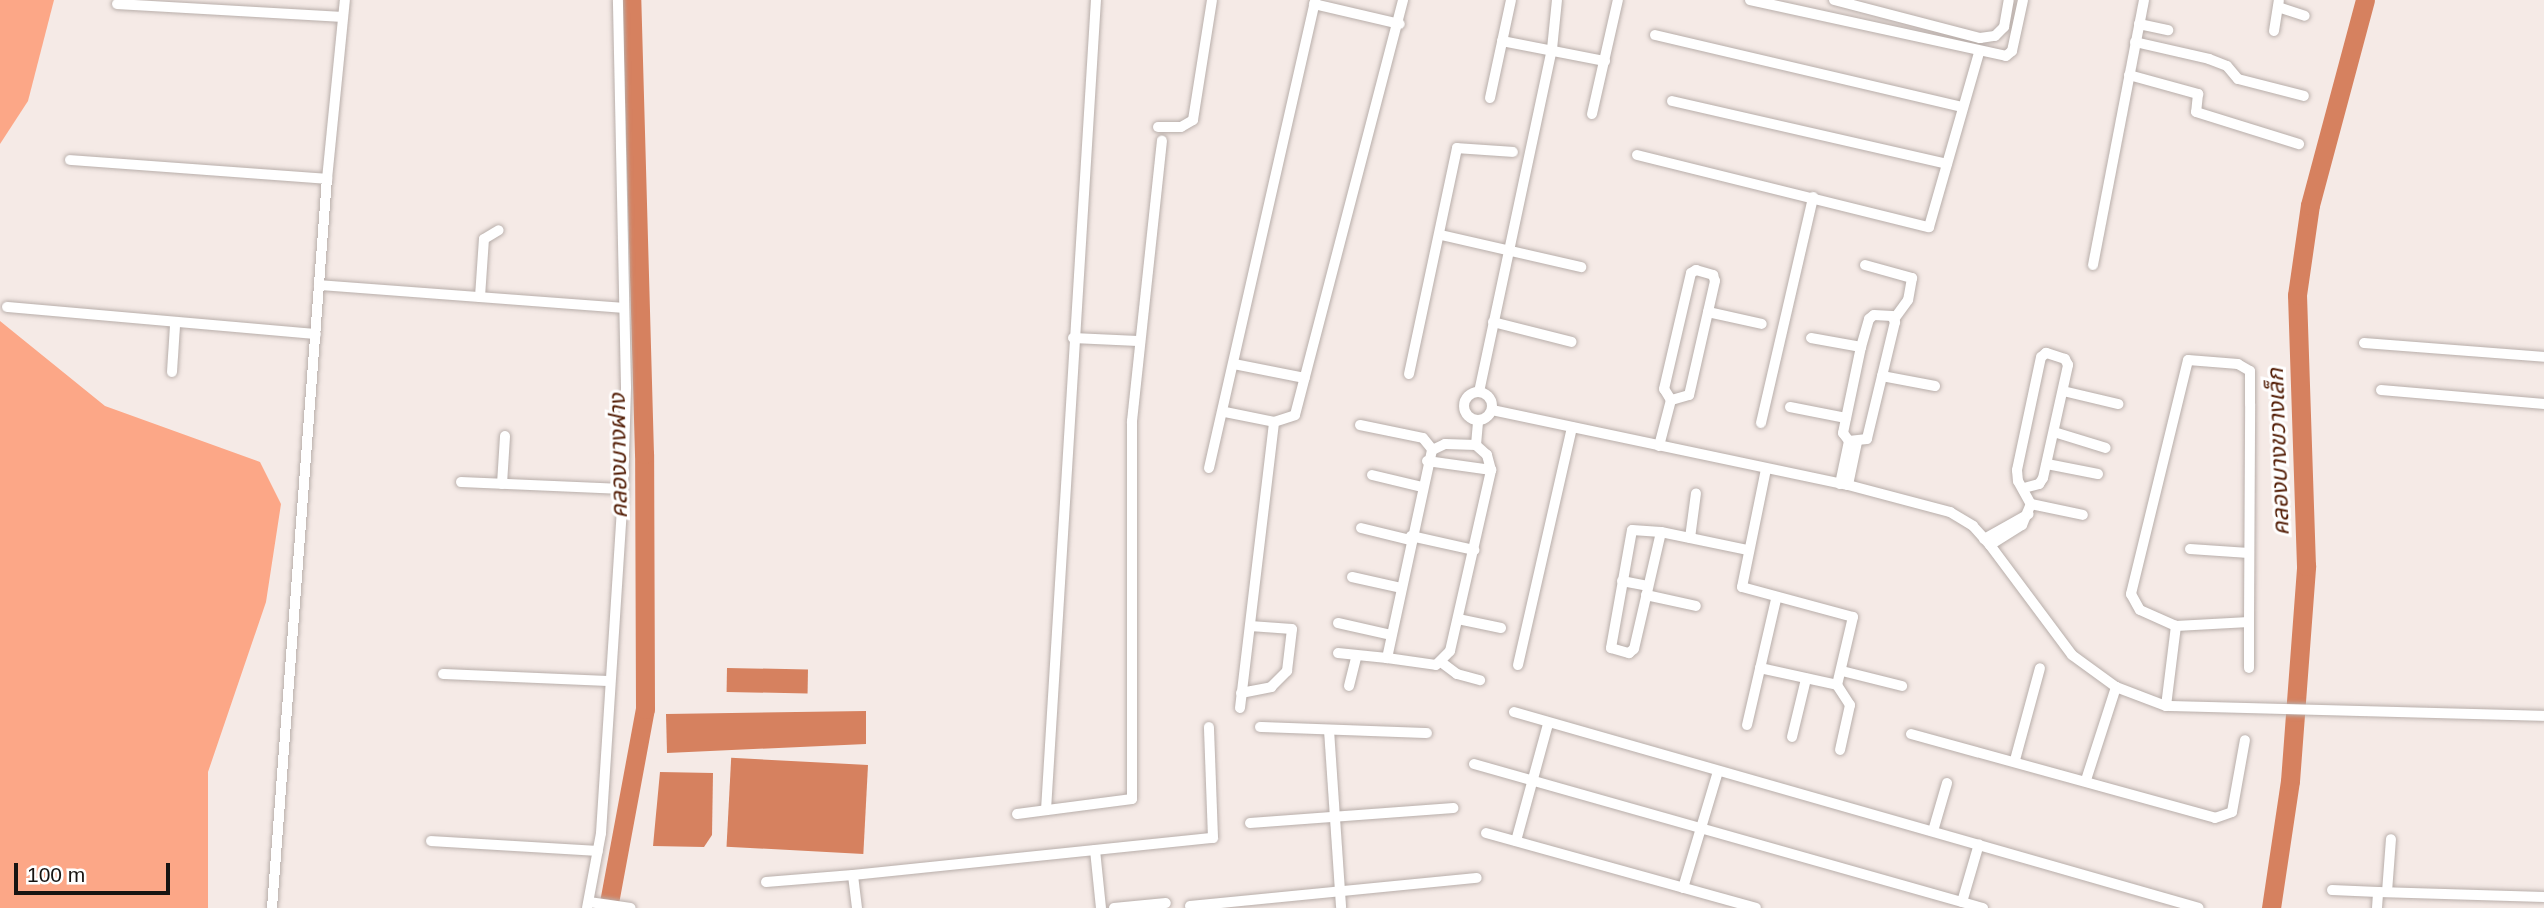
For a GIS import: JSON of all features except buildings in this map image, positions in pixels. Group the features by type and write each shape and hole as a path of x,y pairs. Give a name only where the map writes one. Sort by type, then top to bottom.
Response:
{"street":[{"path":"272,908 327,179 345,0"},
{"path":"618,0 624,308 623,489 598,851 588,905 631,908"},
{"path":"1046,810 1073,338 1096,0"},
{"path":"1158,127 1181,127 1193,120 1212,0"},
{"path":"1226,412 1274,422 1294,415 1400,24 1403,0"},
{"path":"1490,98 1511,0"},
{"path":"1479,392 1552,49 1557,0"},
{"path":"1592,114 1618,0"},
{"path":"1750,0 1979,52 2010,54 2023,0"},
{"path":"1838,0 1980,38 1995,36 2004,27 2009,0"},
{"path":"2093,265 2144,0"},
{"path":"1209,468 1226,412 1234,364 1315,2 1400,24"},
{"path":"117,4 344,17"},
{"path":"2274,31 2278,4 2305,16"},
{"path":"2139,24 2168,30"},
{"path":"1655,35 1964,107"},
{"path":"1502,41 1605,61"},
{"path":"2136,42 2208,59 2227,66 2238,79 2304,96"},
{"path":"1637,155 1929,227 1979,52"},
{"path":"2129,75 2198,94 2196,112 2299,144"},
{"path":"1672,101 1947,164"},
{"path":"1017,814 1132,799 1131,481 1138,341 1162,141"},
{"path":"1409,374 1458,147 1513,152"},
{"path":"70,160 327,179"},
{"path":"1761,423 1813,197"},
{"path":"481,296 484,239 499,230"},
{"path":"1441,235 1581,267"},
{"path":"1865,265 1912,278 1908,300 1895,318 1867,439 1853,442 1843,436 1861,346 1871,316 1895,318"},
{"path":"1659,446 1671,400 1664,389 1693,271 1715,277 1689,395 1671,400"},
{"path":"319,285 624,308"},
{"path":"7,307 175,325 316,334"},
{"path":"1708,312 1762,324"},
{"path":"1493,323 1572,342"},
{"path":"172,372 175,325"},
{"path":"1073,338 1138,341"},
{"path":"1811,338 1861,346"},
{"path":"2364,343 2544,357"},
{"path":"1987,542 2022,525 2030,509 2017,470 2043,354 2067,361 2063,391 2047,464 2039,484 2024,488"},
{"path":"2496,369 2497,355"},
{"path":"2249,622 2176,626 2140,610 2131,594 2188,360 2238,364 2250,371 2249,668"},
{"path":"1234,364 1305,378"},
{"path":"1882,376 1935,386"},
{"path":"2381,390 2544,404"},
{"path":"2063,391 2118,404"},
{"path":"1479,392 1490,398 1492,410"},
{"path":"1478,420 1468,416 1464,407 1466,398 1479,392"},
{"path":"1790,407 1846,418"},
{"path":"1476,444 1478,420 1492,410 1844,485 1950,512 1987,542 2072,655 2116,687 2166,706 2544,716"},
{"path":"1240,708 1274,422"},
{"path":"1360,425 1423,438 1432,449"},
{"path":"1518,665 1572,427"},
{"path":"2054,432 2106,448"},
{"path":"502,484 505,436"},
{"path":"1844,485 1853,442"},
{"path":"1338,653 1356,658 1427,665 1441,662 1450,651 1491,470 1487,455 1476,444 1445,444 1432,449 1427,461 1387,659"},
{"path":"1427,461 1491,470"},
{"path":"2047,464 2098,474"},
{"path":"1766,470 1742,587 1776,599 1851,614 1842,671 1837,685"},
{"path":"1371,475 1422,487"},
{"path":"461,482 623,489"},
{"path":"1690,538 1696,493"},
{"path":"2030,509 2083,515"},
{"path":"1360,528 1474,550"},
{"path":"1661,532 1632,652 1611,648 1633,528 1661,532 1748,550"},
{"path":"2190,549 2249,553"},
{"path":"1352,578 1401,588"},
{"path":"1622,582 1696,606"},
{"path":"1747,726 1776,599"},
{"path":"1458,619 1501,628"},
{"path":"1338,623 1391,635"},
{"path":"1241,693 1270,687 1287,671 1292,628 1250,626"},
{"path":"2166,706 2176,626"},
{"path":"1349,686 1356,658"},
{"path":"1441,662 1457,674 1480,680"},
{"path":"1760,668 1837,685 1850,705 1840,750"},
{"path":"2015,760 2040,668"},
{"path":"1842,671 1902,686"},
{"path":"443,674 609,681"},
{"path":"1792,737 1806,679"},
{"path":"2085,779 2116,687"},
{"path":"1514,712 1548,724 2199,908"},
{"path":"1516,841 1548,724"},
{"path":"766,882 1213,838 1209,727"},
{"path":"1260,727 1427,733"},
{"path":"1329,730 1341,908"},
{"path":"1911,734 2224,818 2232,812 2245,740"},
{"path":"1474,764 1532,783 1983,908"},
{"path":"1683,888 1718,771"},
{"path":"1933,831 1947,783"},
{"path":"1250,823 1453,808"},
{"path":"1486,832 1756,908"},
{"path":"2377,908 2391,839"},
{"path":"431,841 598,851"},
{"path":"1965,905 1979,844"},
{"path":"1095,850 1101,908"},
{"path":"853,875 857,908"},
{"path":"1190,906 1477,878"},
{"path":"2332,890 2544,897"},
{"path":"1114,908 1166,903"}],"shaded area":[{"path":"0,0 54,0 28,101 0,144"},
{"path":"0,321 105,406 260,462 281,504 266,602 208,772 208,908 0,908"},
{"path":"727,668 808,669 808,693 727,692"},
{"path":"866,711 866,744 667,753 666,714"},
{"path":"731,758 868,765 863,854 727,847"},
{"path":"660,772 713,773 712,835 704,847 653,846"}],"waterway":[{"name":"คลองบางฝาง","path":"608,908 645,709 644,454 631,0"},
{"name":"คลองบางขวางเล็ก","path":"2271,908 2290,781 2306,566 2297,295 2310,205 2365,0"}]}
